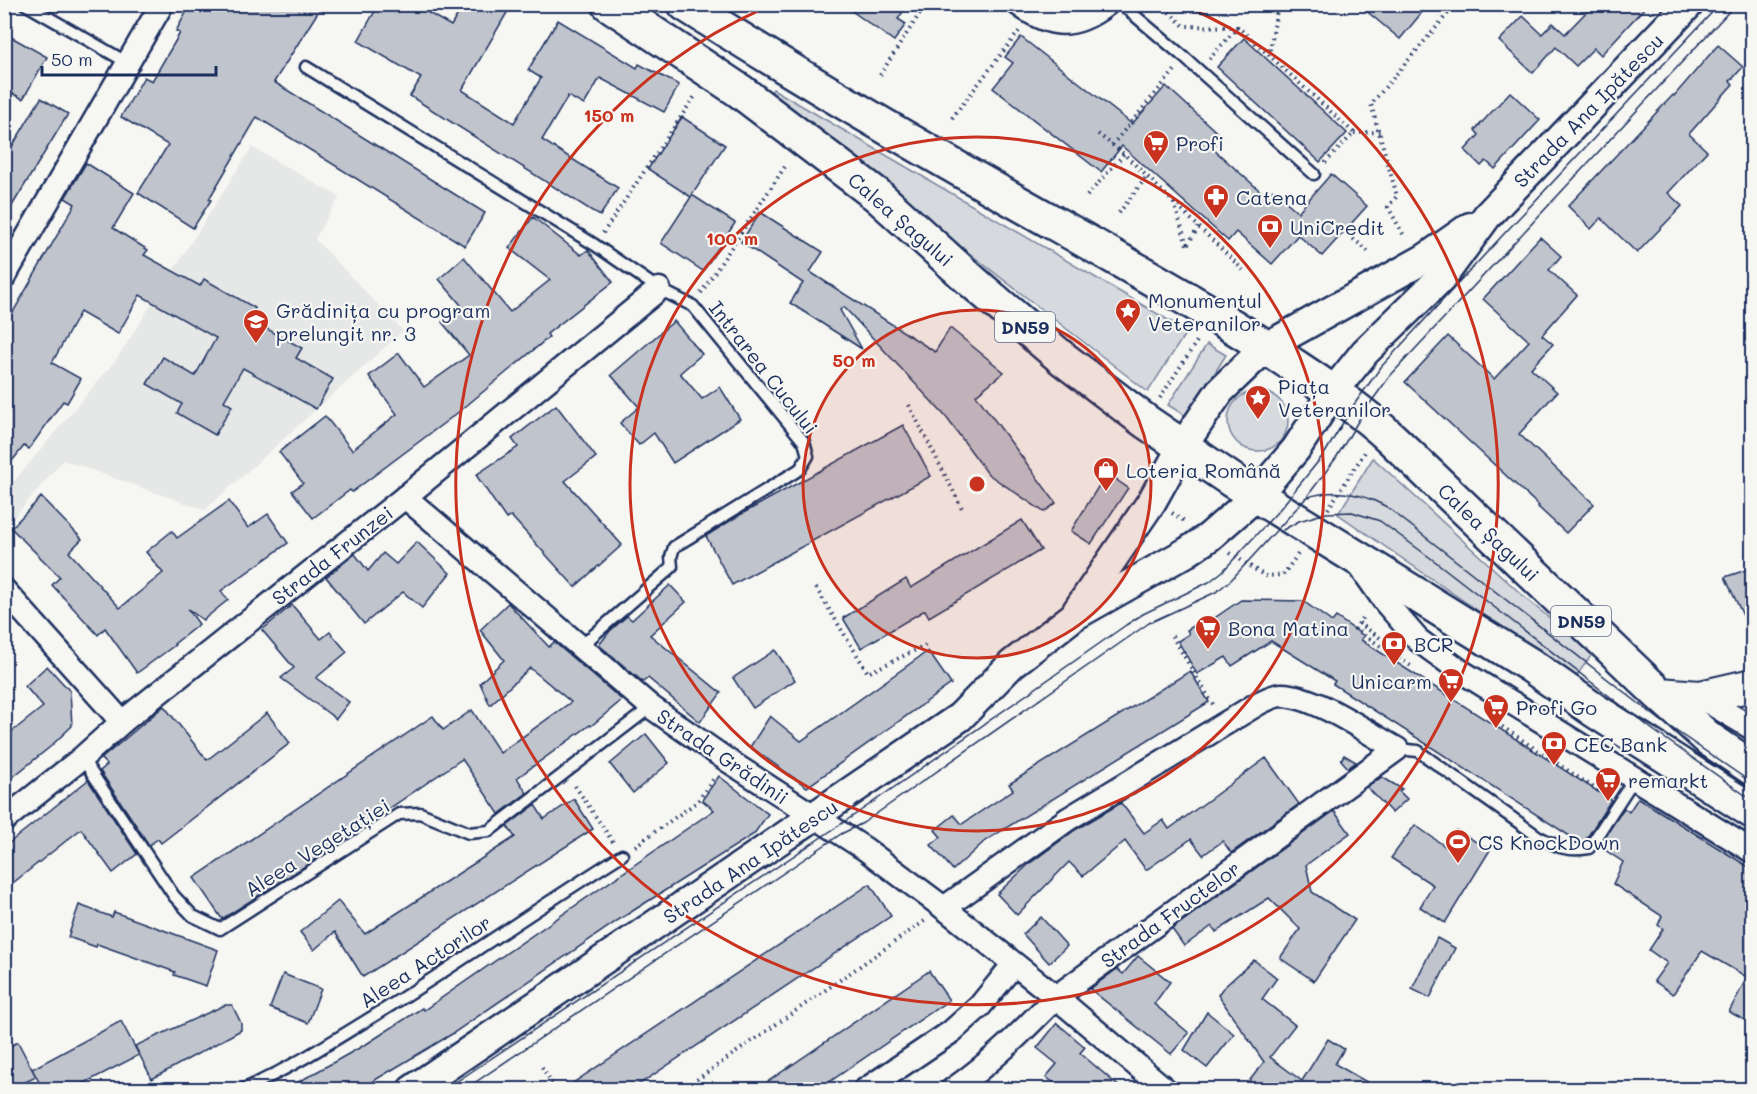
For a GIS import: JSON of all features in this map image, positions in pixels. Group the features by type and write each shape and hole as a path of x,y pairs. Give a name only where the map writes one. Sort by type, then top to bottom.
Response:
{"main road":[{"name":"Calea Șagului","path":"609,4 714,72 877,195 973,282 1062,358 1126,408 1182,447"},
{"name":"DN59","path":"685,4 769,57 961,171 1134,268 1266,347 1334,392"},
{"name":"Calea Șagului","path":"1334,392 1363,413 1392,439 1709,739 1752,768"},
{"name":"DN59","path":"1182,447 1530,665 1603,716 1752,811"},
{"path":"1659,694 1700,697 1752,685"}],"street":[{"path":"4,277 162,4"},
{"path":"1025,10 1049,23 1068,23 1094,15 1107,4"},
{"name":"Strada Ana Ipătescu","path":"1334,392 1365,352 1443,276 1487,216 1689,4"},
{"name":"Strada Ana Ipătescu","path":"1266,347 1426,258 1487,216"},
{"name":"Strada Frunzei","path":"4,820 82,758 122,722 405,497 659,289"},
{"path":"1182,447 1220,391 1266,347"},
{"path":"1256,495 1296,449 1334,392"},
{"name":"Strada Ana Ipătescu","path":"1074,616 1152,501 1182,447"},
{"name":"Strada Ana Ipătescu","path":"412,1089 960,717 1012,664 1074,616 1187,552 1209,537 1256,495"},
{"name":"Strada Grădinii","path":"405,497 651,707 865,849 1056,997 1166,1089"},
{"path":"1351,554 1385,602 1418,640 1459,670 1752,851"},
{"path":"4,590 122,722"},
{"path":"944,908 1068,819 1259,702 1278,695 1297,697 1336,714 1397,749"},
{"path":"1700,697 1752,728"},
{"name":"Strada Fructelor","path":"952,1089 976,1073 1013,1042 1056,997 1397,749"},
{"path":"865,1089 951,1032 980,1006 1014,964"}],"lane":[{"path":"25,4 128,63"},
{"path":"1121,4 1199,70 1314,174"},
{"name":"Intrarea Cucului","path":"306,67 595,245 659,289 693,306 804,442 808,456 800,468 674,547 671,557 672,567 580,647"},
{"name":"Aleea Vegetației","path":"82,758 150,856 174,896 193,916 220,929 399,814 420,813 469,833 489,831 651,707"},
{"path":"1397,749 1418,751 1539,837 1560,848 1573,851 1589,848 1634,779"},
{"name":"Aleea Actorilor","path":"242,1089 321,1050 622,855"}],"path":[{"path":"880,75 926,4"},
{"path":"1160,4 1184,26 1238,27 1354,133"},
{"path":"1269,56 1278,4"},
{"path":"1403,234 1388,207 1397,196 1371,104 1456,4"},
{"path":"952,118 1025,10"},
{"path":"1199,70 1238,27"},
{"path":"1112,145 1185,58"},
{"path":"595,245 695,96"},
{"path":"1314,174 1354,133 1380,132"},
{"path":"1098,134 1124,154 1243,270"},
{"path":"1087,196 1124,154"},
{"path":"693,306 786,165"},
{"path":"1119,213 1147,176"},
{"path":"1174,202 1187,245 1199,227"},
{"path":"1344,231 1370,253"},
{"path":"1160,399 1199,338"},
{"path":"909,405 963,510"},
{"path":"1326,513 1366,451"},
{"path":"1166,509 1194,527"},
{"path":"1230,552 1265,576 1283,575 1300,552"},
{"path":"816,588 868,673 926,645"},
{"path":"1172,636 1225,724"},
{"path":"565,773 622,855 697,802 728,760"},
{"path":"682,1089 944,908"},
{"path":"542,1067 556,1089"}],"shaded area":[{"path":"773,89 1187,331 1148,392 768,97"},
{"name":"Grădinița cu program prelungit nr. 3","path":"252,147 339,197 315,239 403,331 205,510 63,460 5,528 5,492 116,360"},
{"path":"1207,344 1226,355 1187,417 1168,405"},
{"path":"1258,391 1275,396 1283,404 1288,421 1283,438 1275,446 1258,451 1241,446 1233,438 1228,421 1233,404 1241,396"},
{"path":"1373,458 1531,603 1593,653 1575,678 1338,514"}],"building":[{"path":"191,4 323,4 274,82 485,213 465,246 257,117 193,228 138,193 168,145 121,117 144,77 152,81 180,33 176,31"},
{"path":"379,4 413,4 451,26 464,4 512,4 462,90 514,123 541,78 528,70 558,20 637,68 639,64 679,85 664,112 600,78 584,105 568,96 542,140 618,188 600,216 410,96 421,78 358,41"},
{"path":"842,4 908,4 898,19 906,24 894,41"},
{"path":"1358,4 1429,4 1400,39"},
{"path":"1594,4 1648,4 1601,55 1594,48 1576,66 1556,47 1533,73 1499,41 1523,16 1542,34 1553,23 1565,34"},
{"path":"4,33 47,57 23,99 4,89"},
{"path":"1021,37 1132,124 1166,86 1222,137 1212,148 1267,197 1273,190 1298,212 1331,174 1367,206 1322,256 1298,235 1272,264 1236,232 1228,241 1122,146 1101,172 993,88 1013,63 1005,57"},
{"path":"1244,38 1347,133 1320,162 1217,67"},
{"path":"1718,45 1743,67 1730,81 1733,84 1689,134 1707,151 1668,193 1682,206 1637,253 1601,218 1591,229 1568,206 1674,96"},
{"path":"1510,92 1540,120 1495,169 1486,161 1481,166 1465,150 1479,135 1475,130"},
{"path":"41,98 68,114 4,219 4,160"},
{"path":"682,117 725,145 692,195 735,223 703,271 661,243 691,197 648,169"},
{"path":"86,163 134,193 113,228 148,250 144,255 200,286 204,279 255,308 249,319 302,348 296,358 333,379 316,409 243,368 224,401 232,406 215,435 177,413 182,404 147,384 163,357 195,376 216,338 140,295 118,334 80,312 52,363 81,379 67,403 63,401 29,449 24,446 4,471 4,328 75,204 65,198"},
{"path":"760,212 823,252 810,272 935,352 950,328 1004,372 976,395 1056,503 1044,512 988,474 946,417 844,307 840,310 862,349 790,303 803,283 741,242"},
{"path":"533,217 581,255 588,250 613,282 547,334 549,337 460,411 352,492 350,490 313,518 292,491 303,483 279,452 325,416 352,450 397,414 369,376 399,353 424,387 469,355 442,322 461,305 439,279 464,257 510,312 550,280 509,248"},
{"path":"1540,237 1561,256 1549,270 1577,295 1542,335 1553,344 1531,368 1557,392 1519,434 1594,504 1566,533 1405,382 1448,336 1494,379 1529,341 1483,299"},
{"path":"674,321 702,354 680,373 702,399 720,387 740,419 673,463 654,433 639,445 620,423 639,407 611,375"},
{"path":"556,405 596,457 565,481 622,545 575,587 511,516 506,519 476,475 518,447 512,439"},
{"path":"903,425 931,476 732,585 706,536"},
{"path":"1109,469 1118,481 1128,488 1091,544 1071,531"},
{"path":"41,497 82,539 69,552 120,608 163,573 146,552 172,531 177,538 229,501 248,528 268,514 288,543 221,591 228,600 203,620 188,609 199,624 137,673 105,628 98,635 52,585 60,577 11,528"},
{"path":"1022,520 1041,550 929,617 925,610 861,648 843,618 906,579 911,588"},
{"path":"417,542 450,573 422,608 403,592 364,624 326,577 355,554 368,571 383,553 396,564"},
{"path":"1752,568 1752,635 1725,577"},
{"path":"670,585 686,602 650,635 721,693 700,722 648,678 643,682 599,645 610,631 627,616 632,620"},
{"path":"1241,600 1303,601 1332,622 1336,617 1364,636 1361,640 1611,800 1585,841 1579,842 1333,684 1335,681 1271,641 1232,666 1226,657 1197,674 1178,641 1189,634 1187,630 1208,617 1210,621"},
{"path":"508,603 549,647 554,642 622,700 591,726 517,778 527,793 499,814 462,759 299,870 222,919 194,878 433,716 443,730 472,710 500,753 571,702 530,668 490,705 480,683 504,660 480,630"},
{"path":"292,605 321,639 330,632 347,652 316,678 349,702 336,719 281,678 294,668 262,630"},
{"path":"775,650 795,680 753,708 733,678"},
{"path":"928,651 951,684 807,787 750,747 770,716 801,741"},
{"path":"47,666 70,691 72,726 4,784 4,738 43,707 25,686"},
{"path":"1190,671 1209,702 985,841 953,870 931,845 941,837 935,830 954,815 962,824 1013,790 1009,784"},
{"path":"164,706 207,760 267,713 290,743 161,843 158,839 149,845 100,771 107,765 101,759"},
{"path":"646,734 669,763 633,793 610,764"},
{"path":"1344,755 1356,762 1348,768 1341,760"},
{"path":"1266,758 1299,804 1231,853 1223,841 1203,855 1191,839 1146,870 1125,841 1083,876 1069,862 1017,915 997,894 1029,864 1075,830 1121,803 1144,833 1163,820 1169,829"},
{"path":"719,776 768,814 754,834 620,919 452,1034 360,1089 286,1089 368,1043 422,1008 424,1010 714,810 702,800"},
{"path":"1382,777 1402,789 1399,791 1407,799 1392,813 1367,787"},
{"path":"88,780 137,854 113,873 81,829 4,890 4,847"},
{"path":"1638,798 1752,869 1752,1024 1729,1012 1747,977 1702,951 1673,994 1654,981 1667,963 1649,950 1663,929 1658,925 1662,916 1613,884 1623,862 1599,846 1624,808 1629,812"},
{"path":"574,799 593,829 363,977 335,932 314,950 300,932 338,901 365,934 515,837 507,826 535,805 544,819"},
{"path":"1334,811 1350,833 1306,865 1312,892 1355,920 1314,981 1280,958 1300,929 1269,898 1216,932 1212,926 1184,946 1172,929"},
{"name":"CS KnockDown","path":"1415,825 1446,847 1456,830 1490,850 1445,923 1420,907 1433,885 1391,858"},
{"path":"870,884 891,916 632,1089 564,1089"},
{"path":"79,905 112,917 114,912 218,950 206,986 131,956 68,937"},
{"path":"1041,917 1067,946 1049,963 1023,934"},
{"path":"1437,938 1455,948 1430,998 1412,989"},
{"path":"1138,956 1170,982 1154,1004 1189,1033 1171,1054 1090,989 1117,969 1123,974"},
{"path":"1254,960 1277,978 1262,999 1295,1025 1270,1057 1302,1081 1328,1039 1344,1049 1335,1064 1379,1089 1243,1089 1264,1062 1218,995"},
{"path":"929,971 949,1000 819,1089 757,1089"},
{"path":"283,974 321,989 308,1023 270,1008"},
{"path":"225,1005 232,1005 241,1023 241,1030 152,1079 135,1046"},
{"path":"1207,1012 1234,1034 1207,1068 1184,1050"},
{"path":"121,1021 139,1055 73,1089 43,1089 32,1069"},
{"path":"1057,1023 1085,1047 1080,1053 1122,1089 1062,1089 1046,1077 1057,1064 1037,1048"},
{"path":"18,1042 36,1077 11,1089 4,1089 4,1049"}],"tram line":[{"path":"444,1090 856,814 1126,625 1143,614 1209,582 1223,571 1279,510 1325,453 1353,406 1381,367 1720,4"},
{"path":"464,1090 841,834 863,823 1149,623 1216,592 1231,580 1306,498 1336,458 1363,413 1390,376 1736,4"},
{"path":"1305,498 1326,493 1347,493 1367,498 1387,507 1660,720 1752,783"},
{"path":"1283,530 1299,521 1326,513 1352,512 1380,521 1653,730 1752,800"}],"place":[{"name":"Profi","path":"1156,166"},
{"name":"Catena","path":"1216,220"},
{"name":"UniCredit","path":"1270,250"},
{"name":"Monumentul Veteranilor","path":"1128,334"},
{"name":"Grădinița cu program prelungit nr. 3","path":"256,345"},
{"name":"Piața Veteranilor","path":"1258,421"},
{"name":"Loteria Română","path":"1106,493"},
{"name":"Bona Matina","path":"1208,651"},
{"name":"BCR","path":"1394,667"},
{"name":"Unicarm","path":"1451,704"},
{"name":"Profi Go","path":"1496,730"},
{"name":"CEC Bank","path":"1554,767"},
{"name":"remarkt","path":"1608,803"},
{"name":"CS KnockDown","path":"1458,865"}]}
